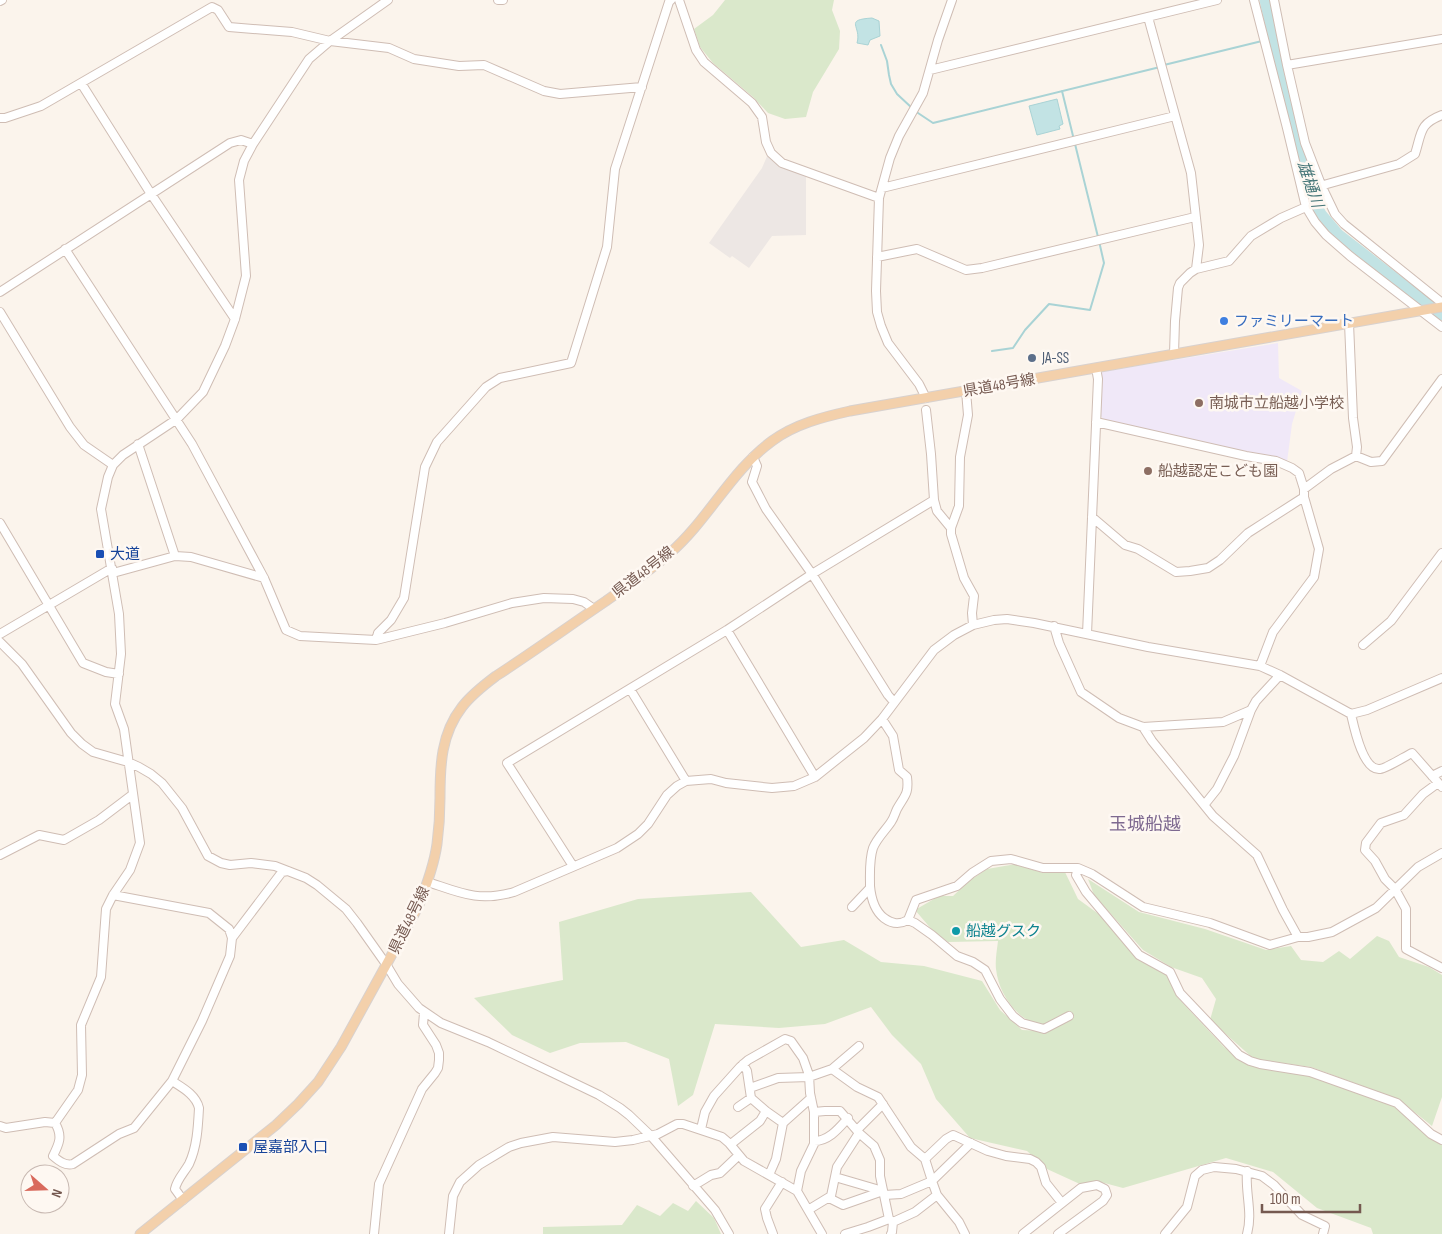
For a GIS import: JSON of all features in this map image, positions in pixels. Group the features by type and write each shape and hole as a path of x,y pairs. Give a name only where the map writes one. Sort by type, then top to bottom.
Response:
{"main road":[{"name":"県道48号線","path":"140,1234 276,1125 318,1082 341,1047 418,908 428,882 437,844 441,758 453,720 463,706 485,684 641,576 670,553 690,534 753,457 773,440 791,429 811,421 850,411 1442,307"}],"street":[{"path":"55,1123 78,1090 82,1075 81,1025 101,977 106,910 113,895 130,870 140,843 124,729 115,704 121,654 119,614 101,509 108,478 113,465 123,454 177,419 203,392 225,346 235,319 246,276 239,180 244,161 253,144 309,59 330,41 388,0"},
{"path":"498,0 503,0"},
{"path":"376,640 378,633 391,620 404,598 425,467 437,442 486,387 500,378 571,363 607,248 615,169 671,0"},
{"path":"679,0 696,50 704,62 757,110 762,117 766,142 771,153 782,163 879,198"},
{"path":"926,398 888,343 880,326 876,298 879,198 890,158 899,136 923,93 952,0"},
{"path":"930,70 1218,0"},
{"path":"1254,0 1306,207 1326,235 1350,256 1442,327"},
{"path":"1274,0 1305,143 1335,214 1344,224 1442,303"},
{"path":"0,118 42,106 212,7 218,10 229,27 292,32 330,41 389,48 414,59 458,66 484,65 544,91 560,94 642,86"},
{"path":"1148,17 1190,173 1199,245 1196,269"},
{"path":"1287,65 1442,39"},
{"path":"81,83 151,194 235,319"},
{"path":"1302,192 1398,164 1407,159 1415,154 1424,125 1442,114"},
{"path":"882,188 1174,116"},
{"path":"0,292 230,143 241,140 253,144"},
{"path":"1174,354 1178,288 1180,283 1196,269 1229,262 1251,236 1281,218 1306,207"},
{"path":"877,256 917,250 966,270 982,268 1195,216"},
{"path":"65,249 192,444 264,578 286,630 300,636 376,640 445,624 512,603 544,598 573,599 584,602 594,609"},
{"path":"0,312 70,427 84,445 113,465"},
{"path":"1349,324 1356,456"},
{"path":"1086,634 1098,380 1096,368"},
{"path":"1092,517 1125,545 1138,549 1176,572 1208,568 1220,560 1248,533 1304,493 1331,469 1356,456 1371,462 1382,461 1442,378"},
{"path":"966,391 968,415 960,457 959,506 951,528 951,534 964,578 974,596 972,625"},
{"path":"926,410 934,500 937,510 951,528"},
{"path":"1096,422 1276,461 1299,473 1319,549 1314,576 1274,632 1260,666"},
{"path":"138,444 176,556"},
{"path":"753,457 757,466 752,482 766,509 812,574 894,702"},
{"path":"574,866 506,763 727,630 812,574 934,500"},
{"path":"0,524 82,663 106,672 119,674"},
{"path":"1363,645 1391,621 1442,553"},
{"path":"0,634 48,605 112,571 176,556 192,557 264,578"},
{"path":"428,882 479,897 499,896 514,892 617,848 630,840 648,824 667,795 686,781 711,779 726,783 772,788 794,786 815,777 864,738 882,719 934,650 954,635 972,625 994,620 1054,626 1148,647 1260,666 1351,714 1367,710 1442,678"},
{"path":"1054,626 1059,643 1081,692 1119,718 1144,726 1223,722 1251,710"},
{"path":"727,630 815,777"},
{"path":"0,642 22,664 71,733 82,744 93,752 128,762 151,774 162,783 182,808 208,856 221,864 263,864 275,866 306,878 346,909 406,994 424,1013 441,1023 502,1049 599,1095 629,1115 651,1136 715,1210 729,1234"},
{"path":"1205,804 1217,789 1234,756 1251,710 1280,675"},
{"path":"630,689 686,781"},
{"path":"1351,714 1366,761 1373,768 1381,769 1412,754 1440,785 1423,794 1404,815 1382,823 1366,843 1365,850 1375,861 1385,879 1395,889 1406,909 1406,949 1442,967"},
{"path":"882,719 893,736 899,770 907,777 908,785 906,796 892,820 877,840 873,849 870,866 870,888 875,906 882,917 890,922 899,924 908,920 916,900 957,886 972,873 991,861 1011,859 1043,868 1078,868 1092,874 1143,907 1210,923 1270,945 1298,936 1308,937 1332,932 1376,908 1418,867 1442,853"},
{"path":"1144,726 1152,741 1213,816 1257,855 1283,910 1298,936"},
{"path":"1432,776 1442,771"},
{"path":"0,855 39,835 64,840 99,820 132,794"},
{"path":"1078,868 1076,875 1086,892 1139,955 1170,972 1180,993 1239,1055 1250,1062 1310,1072 1397,1103 1431,1134 1442,1140"},
{"path":"232,938 282,872 288,871"},
{"path":"852,907 870,888"},
{"path":"55,1123 58,1128 60,1144 53,1156 69,1165 74,1164 119,1134 134,1128 172,1081 202,1022 230,956 232,938 229,928 209,914 113,895"},
{"path":"908,920 932,935 957,956 973,962 985,970 1000,999 1022,1023 1044,1029 1069,1016"},
{"path":"374,1234 379,1184 422,1089 438,1068 439,1053 423,1025 424,1013"},
{"path":"701,1129 705,1112 714,1096 743,1064 785,1038 791,1041 802,1058 810,1078 814,1112 814,1144 801,1171 797,1191"},
{"path":"750,1088 778,1078 810,1078 832,1069 859,1046"},
{"path":"743,1064 747,1071 751,1098 783,1123"},
{"path":"832,1069 857,1087 878,1097 911,1147 925,1159 937,1195 959,1222 965,1234"},
{"path":"172,1081 188,1092 198,1103 199,1108 196,1144 189,1163 177,1182 175,1189 183,1200"},
{"path":"738,1108 751,1098"},
{"path":"769,1175 776,1159 783,1123 812,1098"},
{"path":"808,1210 831,1196 837,1167 858,1132 883,1104"},
{"path":"730,1144 760,1121 766,1111"},
{"path":"814,1112 840,1111 848,1118 858,1132 874,1146 880,1160 880,1176 891,1220 891,1234"},
{"path":"814,1141 820,1141 834,1133 848,1118"},
{"path":"0,1126 6,1128 45,1122 55,1123"},
{"path":"449,1234 453,1196 460,1182 479,1165 509,1148 532,1140 553,1137 615,1142 633,1140 658,1134 677,1124 701,1129 722,1137 744,1161 797,1191 822,1234"},
{"path":"925,1159 940,1144 953,1135 988,1151 1006,1156 1030,1159 1041,1167 1046,1183 1062,1203"},
{"path":"829,1198 843,1205 857,1201 859,1198 884,1193 902,1194 932,1181 970,1143"},
{"path":"694,1186 711,1175 720,1173 739,1155"},
{"path":"1165,1234 1187,1207 1195,1176 1202,1170 1214,1167 1236,1169 1262,1176 1274,1185 1302,1215 1325,1226 1323,1234"},
{"path":"1247,1172 1246,1186 1250,1213 1247,1234"},
{"path":"835,1177 884,1193"},
{"path":"773,1234 765,1209 782,1182"},
{"path":"1023,1234 1081,1188 1097,1185 1105,1189 1107,1195 1103,1201 1058,1234"},
{"path":"846,1234 915,1212 937,1195"},
{"path":"1068,1227 1073,1234"}],"shaded area":[{"path":"768,154 783,167 806,176 806,235 772,236 749,268 732,256 730,258 709,243 762,168"},
{"name":"南城市立船越小学校","path":"1278,343 1279,378 1302,391 1292,424 1287,462 1104,420 1100,415 1101,372"}],"green space":[{"path":"725,0 834,0 832,10 840,31 839,49 813,92 806,117 785,119 768,113 753,97 713,63 700,47 694,29 713,15"},
{"path":"1016,864 1043,873 1064,870 1078,899 1100,915 1131,951 1167,974 1177,997 1224,1047 1239,1058 1252,1066 1313,1076 1397,1107 1426,1135 1442,1143 1442,1234 1373,1234 1371,1228 1317,1208 1273,1172 1226,1158 1123,1188 1097,1181 1082,1185 1047,1169 1027,1151 970,1138 936,1099 921,1064 892,1035 871,1007 825,1024 779,1028 715,1024 693,1095 678,1106 669,1059 626,1042 580,1043 550,1053 512,1035 474,998 563,980 559,922 638,899 751,892 801,947 844,940 881,962 924,966 982,981 1000,1010 1022,1030 1044,1031 1043,1027 1025,1019 1005,997 996,969 998,941 948,942 933,931 915,910 939,896 953,896 969,881 987,869"},
{"path":"1088,879 1139,912 1205,929 1266,950 1291,946 1301,960 1323,962 1339,951 1350,959 1377,936 1389,941 1399,957 1429,967 1442,975 1442,1097 1432,1126 1398,1099 1311,1067 1254,1059 1210,1020 1216,999 1202,978 1171,967 1143,950 1094,895"},
{"path":"696,1201 714,1218 721,1234 543,1234 543,1227 622,1225 637,1205 660,1216 673,1203 688,1211"}],"water":[{"path":"872,18 879,21 880,36 870,40 868,45 857,43 856,22"},
{"path":"1057,99 1063,124 1059,126 1060,129 1037,135 1029,106"}],"waterway":[{"name":"雄樋川","path":"1265,0 1299,150 1312,197 1321,214 1338,234 1442,315"},
{"path":"1266,40 1273,39"},
{"path":"1164,65 1262,41"},
{"path":"881,45 887,61 891,84 897,94 912,108"},
{"path":"915,111 933,123 1160,67"},
{"path":"1062,91 1074,140"},
{"path":"1075,144 1098,237"},
{"path":"992,351 1013,348 1025,330 1049,304 1090,310 1104,263 1099,241"}],"place":[{"name":"ファミリーマート","path":"1224,321"},
{"name":"JA-SS","path":"1032,358"},
{"name":"南城市立船越小学校","path":"1199,403"},
{"name":"船越認定こども園","path":"1148,471"},
{"name":"大道","path":"100,554"},
{"name":"船越グスク","path":"956,931"},
{"name":"屋嘉部入口","path":"243,1147"}],"district":[{"name":"玉城船越","path":"1145,824"}]}
